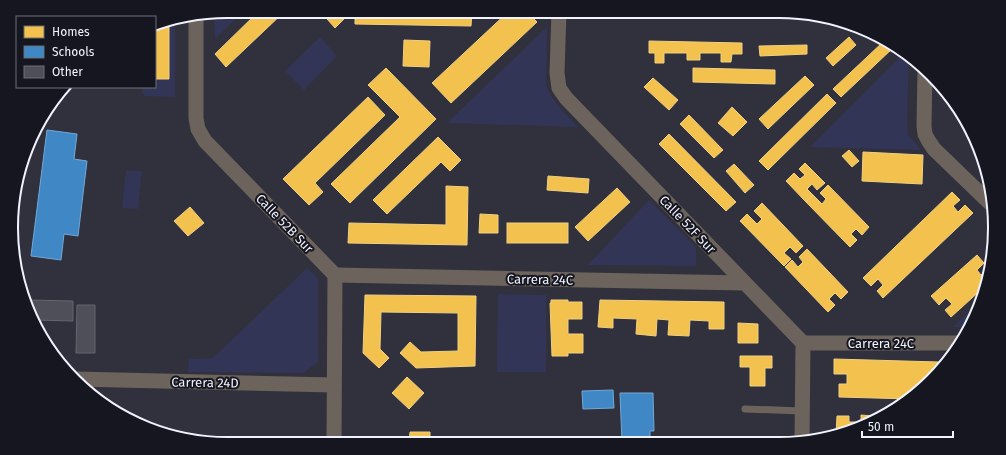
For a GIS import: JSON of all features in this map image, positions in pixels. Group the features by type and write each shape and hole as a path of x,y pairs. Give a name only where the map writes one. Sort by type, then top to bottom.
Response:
{"street":[{"name":"Calle 52F Sur","path":"559,18 557,74 559,88 566,98 803,343"},
{"name":"Calle 52B Sur","path":"196,21 196,106 198,129 205,141 335,275"},
{"path":"926,78 925,134 928,140 950,165 986,199"},
{"name":"Carrera 24C","path":"335,275 744,283"},
{"path":"334,437 335,275"},
{"name":"Carrera 24C","path":"803,343 954,343"},
{"path":"802,436 803,343"},
{"name":"Carrera 24D","path":"83,379 334,385"}],"lane":[{"path":"745,409 802,411"}],"shaded area":[{"path":"214,18 237,18 215,39"},
{"path":"175,25 175,97 144,96 141,88 156,88 156,79 168,78 169,26"},
{"path":"547,27 546,85 552,97 578,127 447,123"},
{"path":"320,37 337,56 304,90 285,71"},
{"path":"900,57 909,63 907,118 908,135 921,150 810,147"},
{"path":"126,170 142,171 138,209 122,208"},
{"path":"649,200 696,247 696,266 588,265"},
{"path":"307,268 318,278 318,362 303,373 188,372 189,359 213,358"},
{"path":"498,294 546,295 546,372 497,372"},
{"path":"971,309 962,327 953,327"}],"building: Homes":[{"path":"252,18 278,18 226,67 215,54"},
{"path":"326,18 345,18 335,28"},
{"path":"355,18 472,18 471,26 355,24"},
{"path":"502,18 533,18 537,22 451,103 432,83"},
{"path":"169,26 169,79 156,79 156,31"},
{"path":"849,37 856,45 833,66 826,58"},
{"path":"404,40 430,41 429,67 403,66"},
{"path":"649,41 742,43 742,54 732,54 731,62 721,62 721,53 700,53 700,60 687,60 687,53 664,53 664,63 655,63 655,53 649,53"},
{"path":"807,45 807,54 760,56 759,46"},
{"path":"880,45 890,50 841,97 833,89"},
{"path":"386,68 436,119 350,203 331,184 400,117 368,85"},
{"path":"693,68 775,70 775,84 693,82"},
{"path":"805,76 814,85 768,129 759,119"},
{"path":"653,78 678,100 669,110 644,87"},
{"path":"827,94 836,103 768,170 759,161"},
{"path":"368,97 385,115 315,183 323,192 309,205 283,179"},
{"path":"732,107 747,122 733,136 718,123"},
{"path":"689,115 723,150 714,158 680,124"},
{"path":"669,134 736,202 726,211 659,144"},
{"path":"438,137 461,160 450,171 441,162 387,214 373,200"},
{"path":"849,150 859,161 852,167 842,156"},
{"path":"863,152 923,155 922,184 862,181"},
{"path":"805,163 825,183 817,190 812,184 807,189 813,195 806,202 786,181 794,173 800,179 805,175 799,169"},
{"path":"734,164 754,185 745,193 726,171"},
{"path":"548,176 589,179 588,193 547,190"},
{"path":"828,185 869,227 862,235 856,229 851,234 857,240 850,247 806,202 813,195 822,204 826,199 820,193"},
{"path":"446,186 468,187 467,245 348,243 349,223 446,225"},
{"path":"617,188 630,202 588,241 575,227"},
{"path":"952,192 960,200 953,206 958,212 965,205 973,213 883,298 877,291 883,285 878,279 871,286 863,278"},
{"path":"762,203 803,246 796,253 790,247 784,253 791,259 784,266 740,221 747,214 757,224 762,219 754,211"},
{"path":"190,207 204,223 188,236 174,221"},
{"path":"480,214 498,215 498,233 479,233"},
{"path":"507,223 568,223 568,243 507,243"},
{"path":"807,249 848,292 841,299 835,293 829,299 835,305 828,312 785,267 792,260 798,267 803,262 799,257"},
{"path":"977,255 984,263 977,270 981,275 983,273 978,293 951,317 945,310 952,304 946,298 939,305 931,296"},
{"path":"365,295 476,296 475,366 416,368 400,353 410,342 421,352 458,351 458,313 381,312 380,349 389,358 379,368 363,353"},
{"path":"551,300 582,302 582,319 568,319 568,334 583,334 583,353 568,353 568,356 552,356"},
{"path":"600,300 724,302 724,329 709,329 709,321 690,320 689,336 668,335 669,320 657,319 656,336 636,334 637,319 613,318 613,328 598,327"},
{"path":"738,323 758,324 758,343 738,343"},
{"path":"740,356 772,356 772,368 765,368 765,386 750,386 750,367 740,367"},
{"path":"834,359 939,362 927,376 900,399 839,397 839,384 847,384 847,374 834,374"},
{"path":"407,377 424,393 409,409 392,393"},
{"path":"861,415 870,416 861,420"},
{"path":"837,416 849,416 849,422 856,422 836,429"},
{"path":"410,432 430,432 430,437 410,437"}],"building: Schools":[{"path":"47,130 77,134 74,159 87,161 78,236 64,234 61,260 31,256"},
{"path":"613,390 614,408 583,409 582,391"},
{"path":"620,393 653,393 654,431 650,431 650,437 622,437"}],"building: Other":[{"path":"31,300 73,301 73,321 40,320"},
{"path":"77,305 95,305 95,353 76,353"}]}
